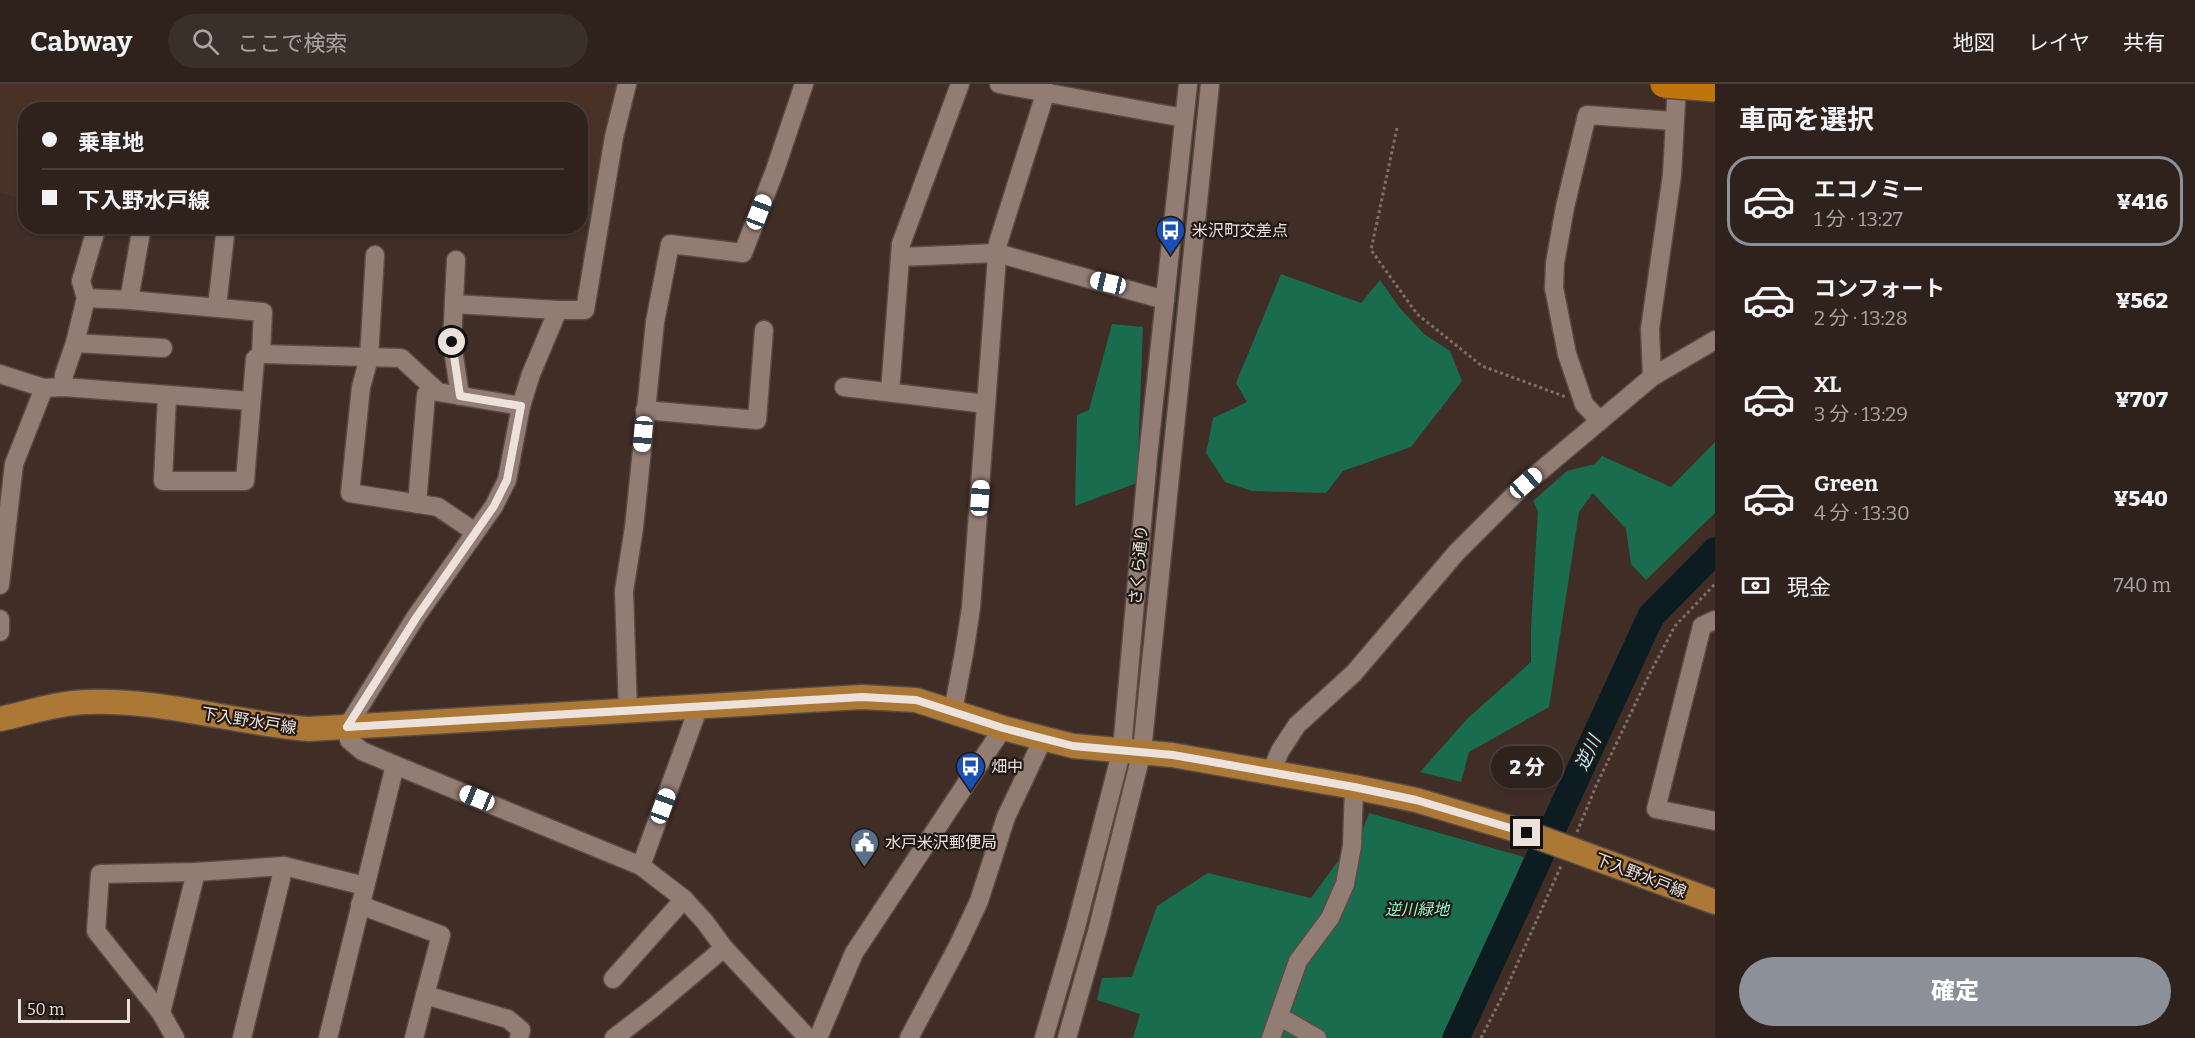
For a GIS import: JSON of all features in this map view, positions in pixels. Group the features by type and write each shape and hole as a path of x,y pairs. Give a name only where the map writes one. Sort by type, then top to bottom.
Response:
{"highway":[{"path":"1664,84 1715,88"}],"main road":[{"name":"下入野水戸線","path":"0,719 84,702 122,702 182,708 282,727 309,729 891,697 916,700 1043,740 1096,749 1132,750 1271,772 1416,800 1527,833 1715,902"}],"street":[{"path":"454,304 585,310 614,137 627,84"},
{"path":"628,712 624,591 634,528 656,322 670,244 743,253 775,170 804,84"},
{"path":"890,392 902,244 960,84"},
{"path":"999,84 1184,118"},
{"name":"さくら通り","path":"1044,1038 1132,750 1148,457 1188,84"},
{"name":"さくら通り","path":"1067,1038 1098,928 1132,750 1210,84"},
{"path":"1652,377 1650,329 1672,175 1677,84"},
{"path":"953,711 970,608 998,243 1046,92"},
{"path":"1600,421 1584,404 1567,354 1554,288 1555,263 1565,207 1587,115 1674,121"},
{"path":"63,387 64,375 86,298 81,281 95,234"},
{"path":"129,300 141,234"},
{"path":"217,307 225,234"},
{"path":"900,257 997,253 1165,300"},
{"path":"375,255 369,358 361,387 350,493 438,507 475,532"},
{"path":"456,260 452,342 460,396"},
{"path":"86,298 263,312 261,354"},
{"path":"558,309 531,374 521,406 507,480 494,506 416,618 347,727 349,740 362,751 641,866 684,899 724,948 808,1038"},
{"path":"645,410 757,420 764,330"},
{"path":"1271,772 1280,751 1297,725 1354,673 1456,553 1526,483 1652,377 1715,340"},
{"path":"75,343 163,348"},
{"path":"166,396 163,481 245,481 255,359 261,354 401,358 438,392 521,406"},
{"path":"0,374 44,388 63,387 250,401"},
{"path":"417,504 426,395 432,387"},
{"path":"844,387 986,404"},
{"path":"0,585 7,462 44,388"},
{"path":"0,619 0,632"},
{"path":"1715,620 1702,626 1656,809 1715,821"},
{"path":"641,866 699,706"},
{"path":"818,1038 854,953 1003,728"},
{"path":"909,1038 958,945 978,901 1006,817 1043,740"},
{"path":"328,1038 395,765"},
{"path":"1271,1038 1298,961 1330,918 1345,884 1352,846 1354,787"},
{"path":"175,1038 161,1013 96,931 100,874 196,872 284,866 365,886"},
{"path":"242,1038 284,866"},
{"path":"161,1013 196,872"},
{"path":"613,979 684,899"},
{"path":"360,905 441,934 414,1038"},
{"path":"614,1038 724,948"},
{"path":"425,995 508,1019 521,1030 519,1038"},
{"path":"1280,1017 1317,1038"}],"path":[{"path":"1397,128 1371,250 1417,314 1482,366 1584,404"},
{"path":"1481,1038 1506,989 1606,765 1650,673 1675,626 1715,584"}],"shaded area":[{"path":"0,84 621,84 590,222 588,221 588,102 18,102 18,198 0,193"}],"green space":[{"path":"1281,274 1361,303 1380,280 1399,307 1424,334 1450,351 1462,381 1411,447 1343,471 1326,493 1252,491 1225,482 1206,453 1213,418 1247,402 1236,383"},
{"path":"1112,324 1143,327 1137,483 1075,506 1077,415 1089,410"},
{"path":"1715,442 1715,513 1646,580 1631,564 1626,529 1593,493 1579,512 1549,707 1469,752 1461,782 1420,772 1468,718 1531,662 1538,511 1533,501 1567,471 1595,464 1602,456 1671,487"},
{"name":"逆川緑地","path":"1369,813 1524,857 1449,1038 1133,1038 1140,1014 1097,1000 1102,978 1132,977 1157,906 1208,873 1311,898 1338,861 1351,862"}],"waterway":[{"name":"逆川","path":"1456,1038 1651,616 1715,551"}],"place":[{"name":"米沢町交差点","path":"1171,256"},
{"name":"畑中","path":"970,792"},
{"name":"水戸米沢郵便局","path":"864,868"}],"route":[{"path":"452,342 460,396 521,406 507,480 494,506 416,618 347,727 891,697 916,700 1043,740 1096,749 1122,749 1173,755 1354,787 1416,800 1527,833"}]}
